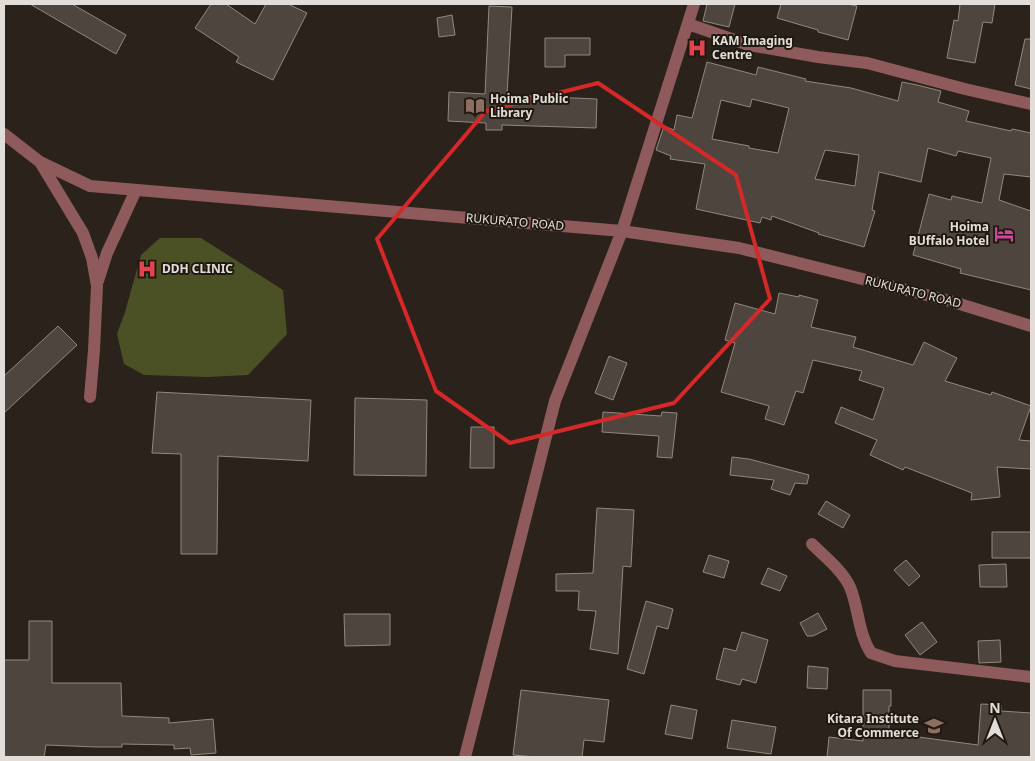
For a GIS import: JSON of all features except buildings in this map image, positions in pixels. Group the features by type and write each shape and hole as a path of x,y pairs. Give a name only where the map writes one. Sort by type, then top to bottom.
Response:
{"street":[{"path":"465,757 555,401 622,231 694,4"},
{"path":"688,24 749,45 867,63 1031,104"},
{"name":"RUKURATO ROAD","path":"4,134 40,162 90,186 622,231 739,248 950,301 1031,326"},
{"path":"40,162 83,233 92,258 97,286 90,397"},
{"path":"97,286 107,253 136,190"},
{"path":"812,544 841,574 849,586 863,638 871,654 894,661 1031,677"}],"highlighted area":[{"path":"598,83 736,175 770,299 674,403 510,443 436,391 377,239 486,111"}],"green space":[{"path":"160,238 201,238 283,290 287,334 248,375 207,377 144,375 124,364 117,334 141,255"}],"place":[{"name":"KAM Imaging Centre","path":"697,48"},
{"name":"Hoima Public Library","path":"475,106"},
{"name":"Hoima BUffalo Hotel","path":"1004,234"},
{"name":"DDH CLINIC","path":"147,269"},
{"name":"Kitara Institute Of Commerce","path":"934,726"}]}
